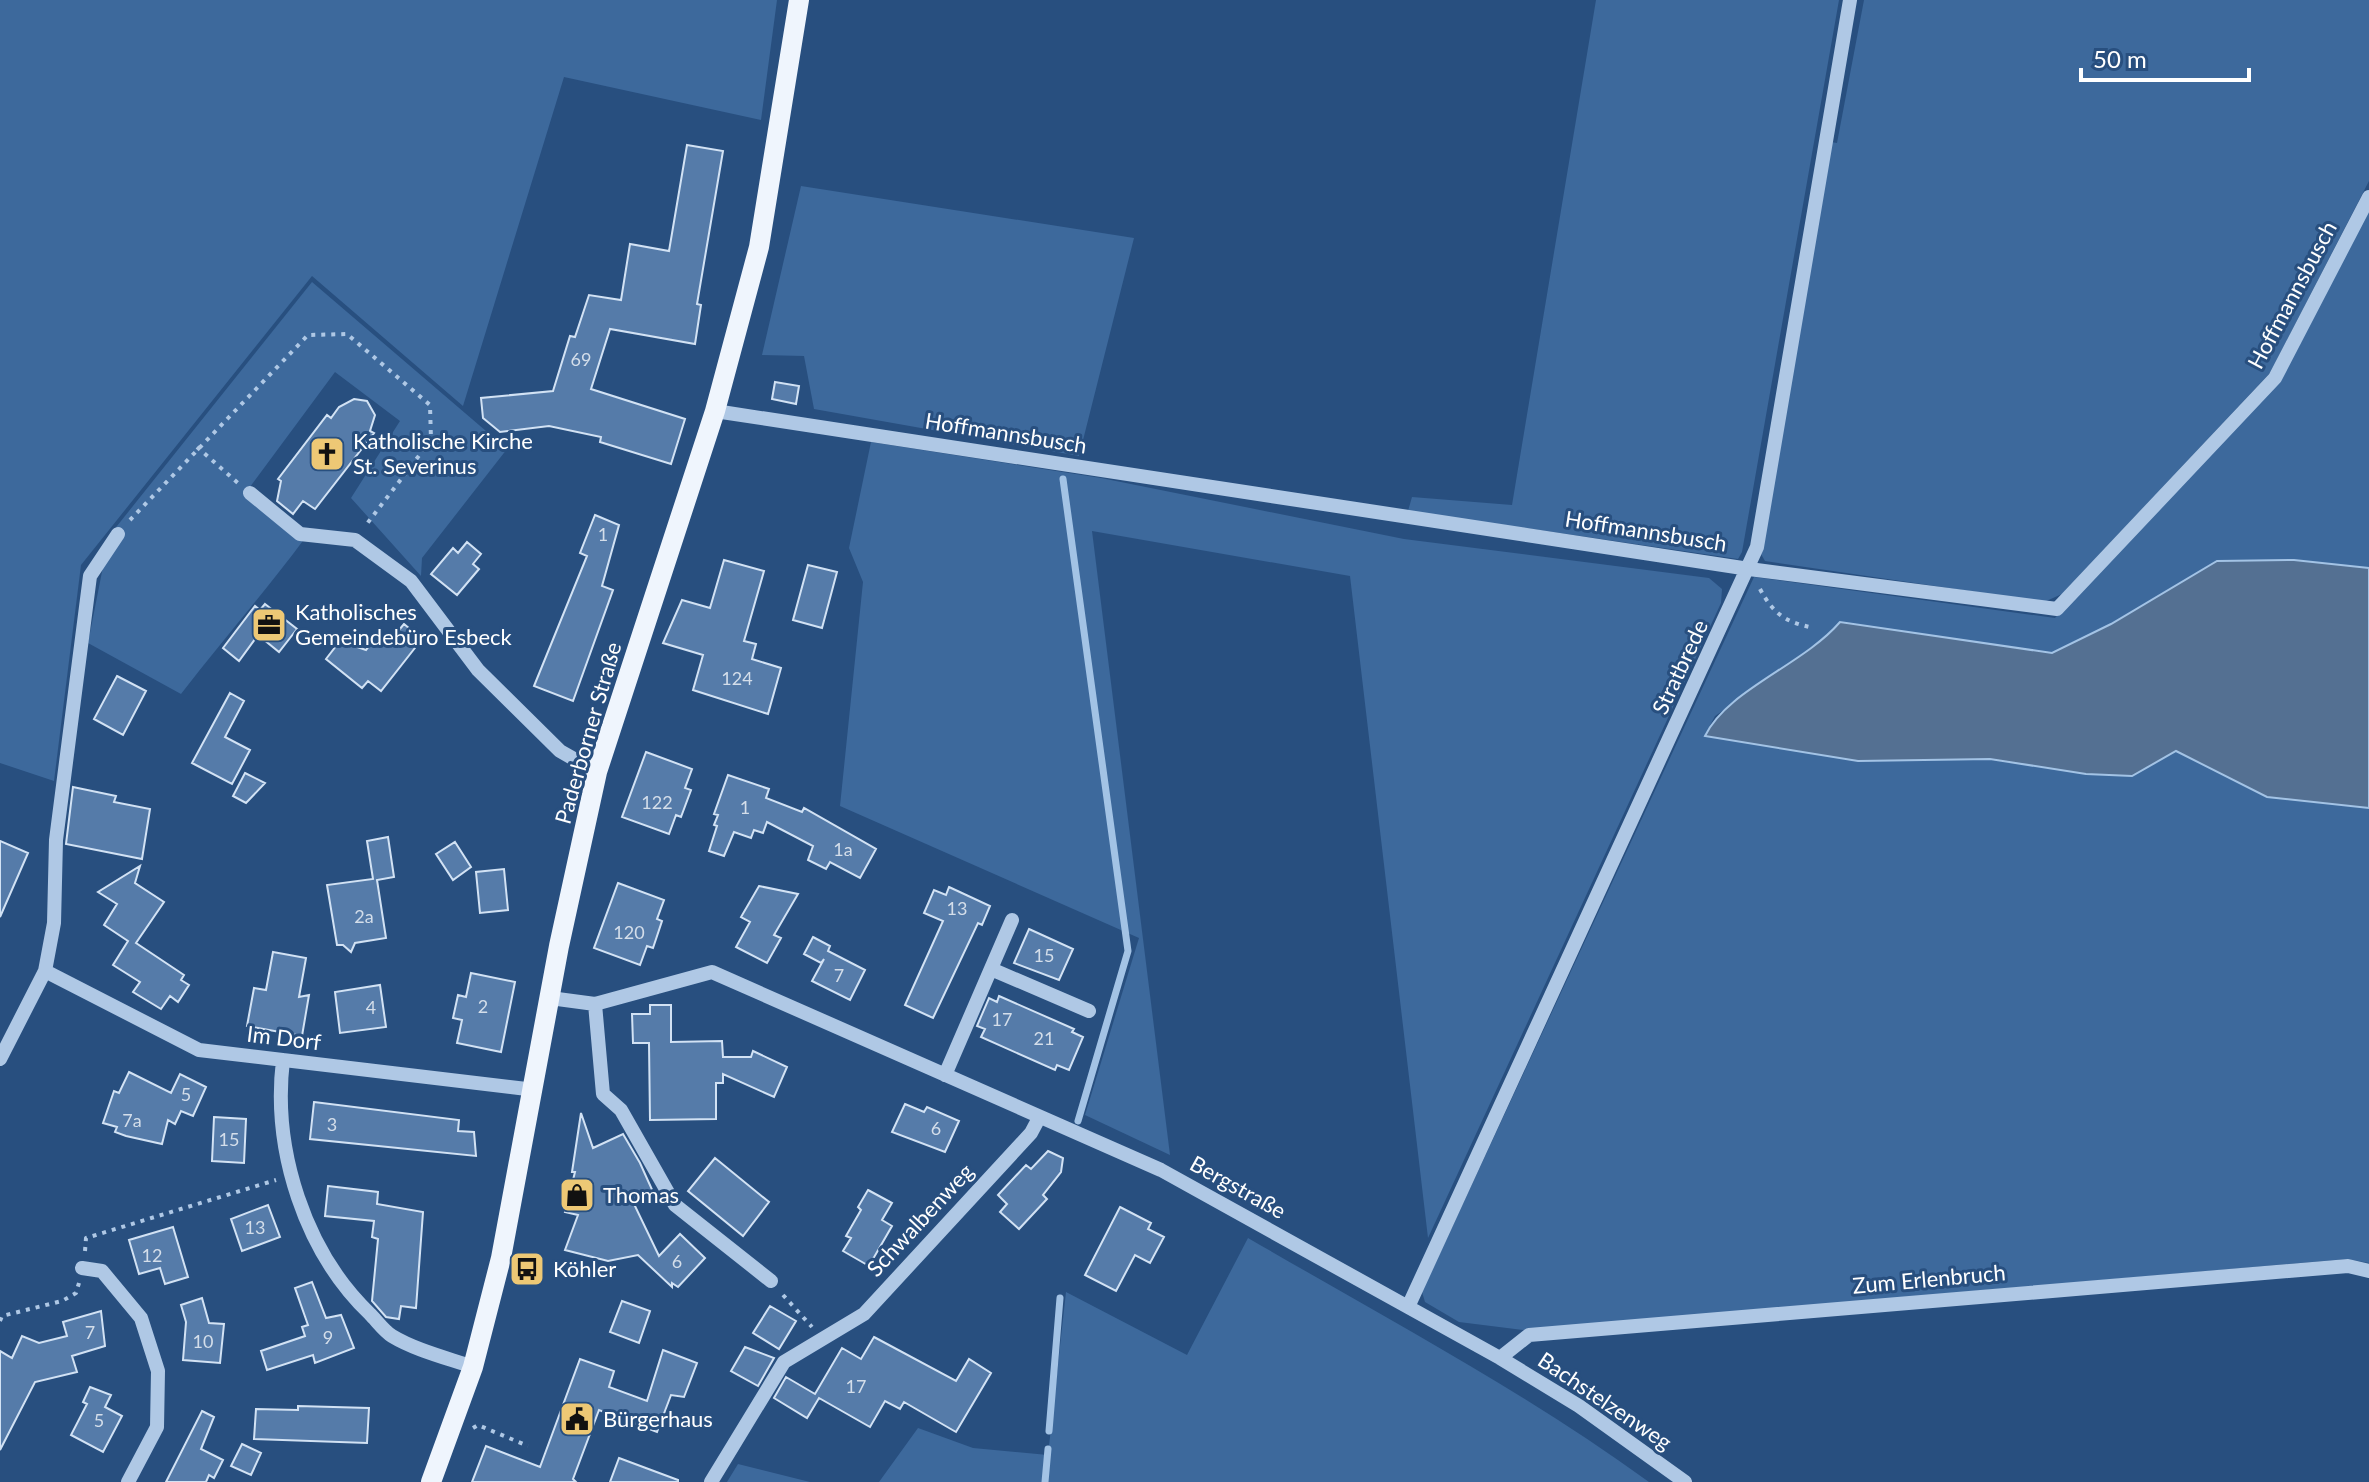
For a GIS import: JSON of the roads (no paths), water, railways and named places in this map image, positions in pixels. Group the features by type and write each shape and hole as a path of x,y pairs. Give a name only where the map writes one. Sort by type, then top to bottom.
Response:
{"main road":[{"name":"Paderborner Straße","path":"431,1482 473,1367 514,1198 550,998 597,772 715,411 759,247 799,0"}],"street":[{"name":"Stratbrede","path":"1408,1307 1757,547 1850,0"},
{"name":"Hoffmannsbusch","path":"715,411 1749,569 2057,609 2275,378 2369,197"},
{"path":"250,493 300,534 355,540 411,581 478,670 560,751 597,772"},
{"path":"0,1059 45,971 54,923 56,840 90,576 118,534"},
{"path":"945,1075 1012,920"},
{"path":"991,969 1089,1011"},
{"name":"Im Dorf","path":"45,971 199,1050 535,1090"},
{"name":"Bergstraße","path":"550,998 595,1004 712,972 1161,1170 1500,1358"},
{"path":"595,1004 603,1094 621,1110 675,1205 771,1281"},
{"path":"283,1060 280,1084 287,1163 313,1238 342,1288 391,1335 473,1367"},
{"name":"Schwalbenweg","path":"711,1482 784,1362 864,1314 1031,1133 1039,1118"},
{"name":"Zum Erlenbruch","path":"1500,1358 1529,1335 2348,1266 2369,1271"},
{"path":"82,1268 102,1271 141,1318 158,1371 157,1427 128,1482"},
{"name":"Bachstelzenweg","path":"1500,1358 1579,1406 1685,1482"}],"waterway":[{"path":"1063,479 1128,951 1078,1121"},
{"path":"1049,1431 1060,1298"},
{"path":"1045,1482 1048,1449"}],"place":[{"name":"Katholische Kirche St. Severinus","path":"327,454"},
{"name":"Katholisches Gemeindebüro Esbeck","path":"269,625"},
{"name":"Thomas","path":"577,1195"},
{"name":"Köhler","path":"527,1269"},
{"name":"Bürgerhaus","path":"577,1419"}]}
